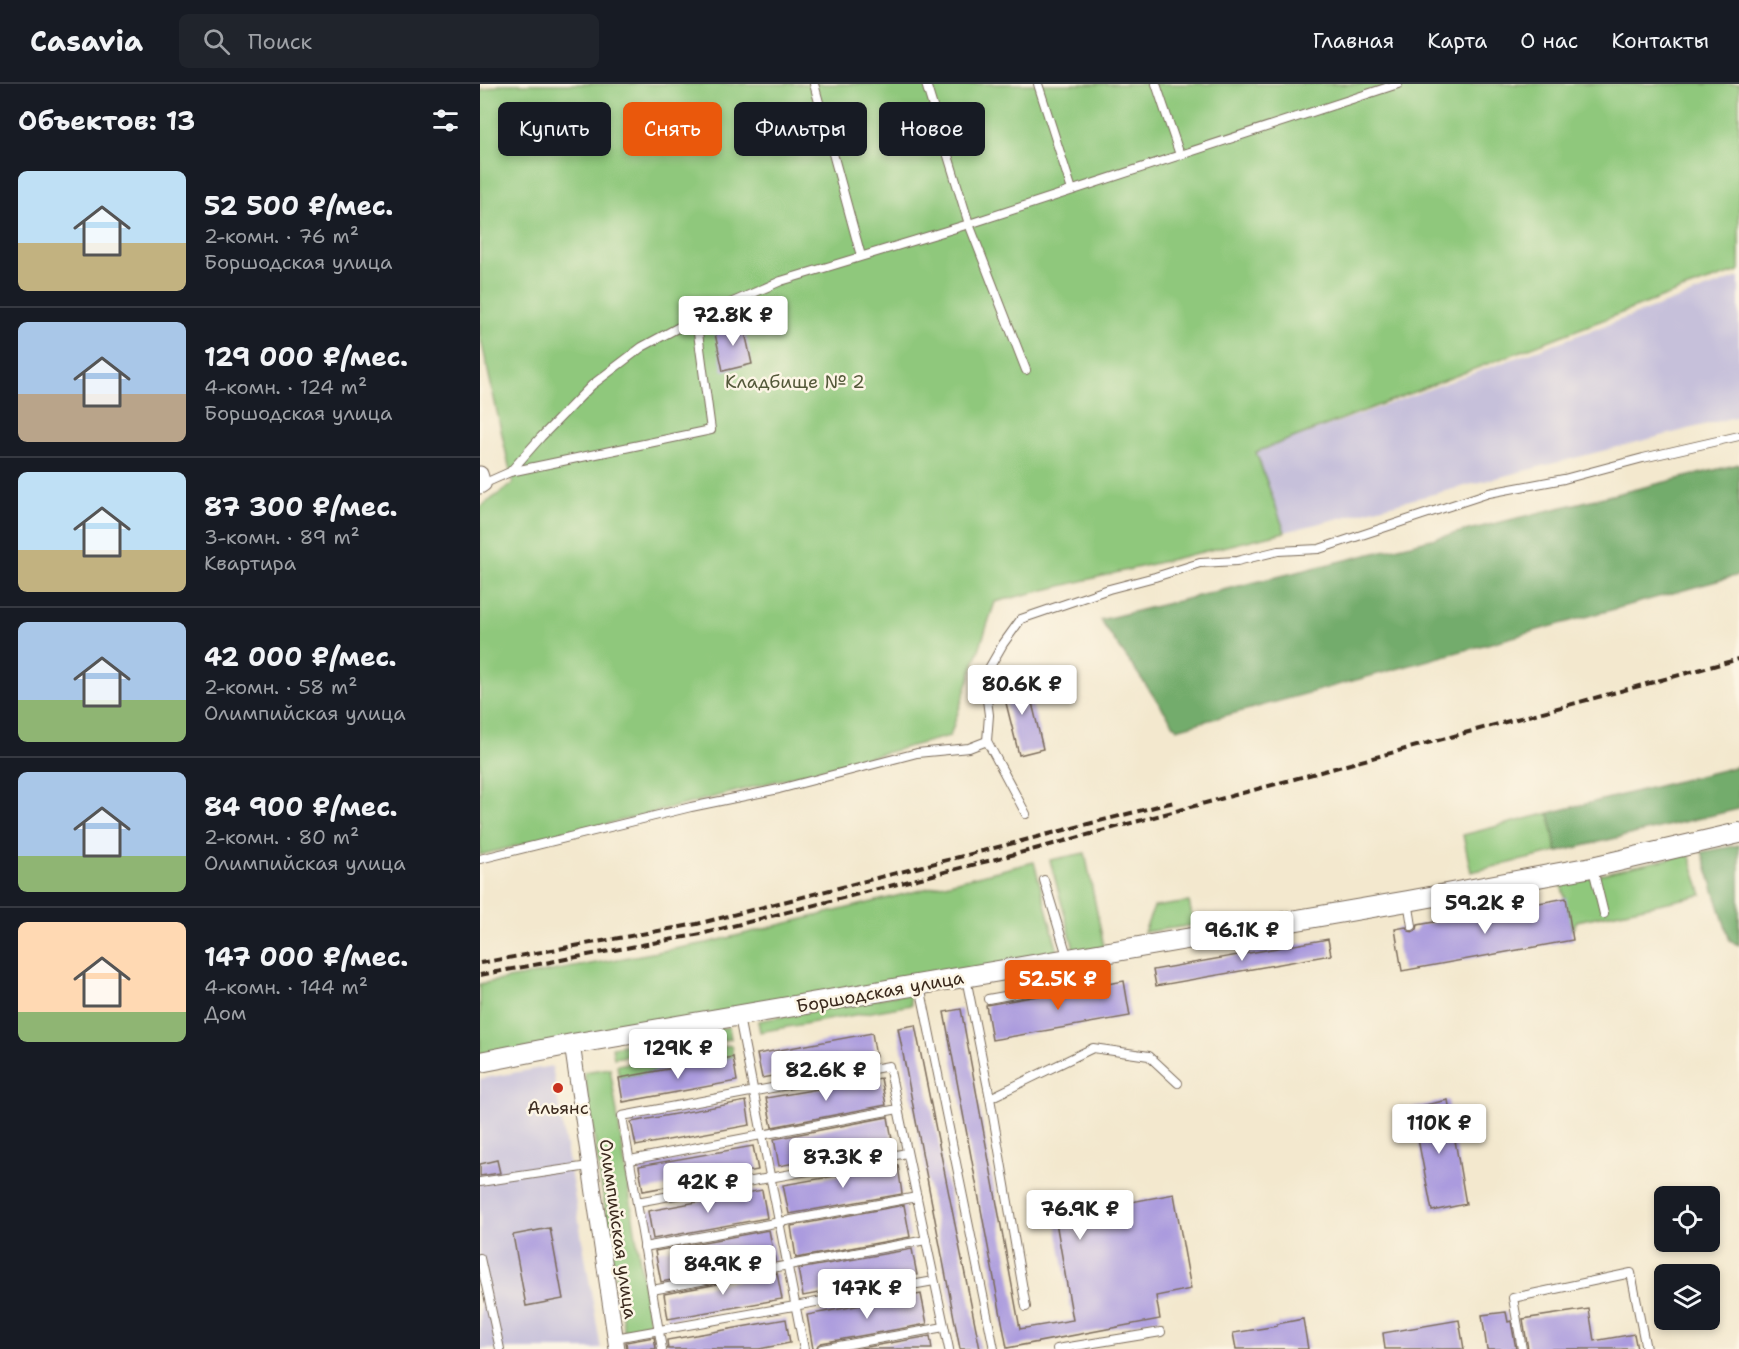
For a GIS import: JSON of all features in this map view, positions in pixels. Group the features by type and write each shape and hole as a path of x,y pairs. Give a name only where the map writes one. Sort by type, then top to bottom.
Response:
{"street":[{"name":"Боршодская улица","path":"480,1062 572,1044 1408,901 1592,867 1739,833"},
{"name":"Олимпийская улица","path":"572,1044 616,1344"}],"lane":[{"path":"814,84 861,256"},
{"path":"926,84 969,224 1026,370"},
{"path":"1038,84 1072,190"},
{"path":"1156,84 1180,155"},
{"path":"510,472 592,385 642,347 696,318 781,281 969,224 1398,84"},
{"path":"481,481 510,472 711,430 696,318"},
{"path":"1026,814 987,741 989,715 984,677 1021,619 1109,589 1200,563 1237,561 1278,551 1319,549 1489,493 1564,479 1739,436"},
{"path":"480,859 691,807 779,789 917,753 969,748 987,741"},
{"path":"1592,867 1604,914"},
{"path":"988,999 1054,987 1058,961 1044,880"},
{"path":"1408,901 1412,926"},
{"path":"966,977 990,1098 1026,1307"},
{"path":"920,985 994,1349"},
{"path":"739,1016 804,1349"},
{"path":"990,1098 1093,1048 1149,1056 1178,1083"},
{"path":"662,1349 622,1116 889,1066 949,1349"},
{"path":"630,1160 898,1109"},
{"path":"637,1202 907,1153"},
{"path":"480,1182 589,1166"},
{"path":"644,1247 916,1197"},
{"path":"652,1290 926,1240"},
{"path":"480,1258 500,1349"},
{"path":"1522,1349 1513,1298 1631,1273 1646,1349"},
{"path":"616,1344 658,1331 934,1281"},
{"path":"822,1349 944,1327"},
{"path":"1057,1349 1161,1332"}],"shaded area":[{"path":"1739,277 1739,416 1285,532 1256,452"},
{"path":"552,1066 601,1349 480,1349 480,1079"}],"green space":[{"name":"Кладбище № 2","path":"503,84 1739,84 1739,271 1679,291 1256,452 1285,532 995,602 950,736 480,855 480,507 513,484 480,335 480,91"},
{"path":"1739,464 1739,575 1177,729 1100,620"},
{"path":"1739,766 1739,809 1557,852 1549,813"},
{"path":"1549,813 1557,852 1471,872 1463,835"},
{"path":"1739,845 1739,945 1730,941 1702,852"},
{"path":"1085,853 1104,947 1075,953 1050,860"},
{"path":"1689,854 1702,895 1577,921 1572,930 1561,883"},
{"path":"1034,862 1059,956 480,1057 480,984 707,943"},
{"path":"1189,902 1194,925 1144,932 1154,907"},
{"path":"909,993 911,1005 760,1032 758,1021"},
{"path":"729,1027 731,1039 614,1058 612,1047"},
{"path":"731,1045 733,1057 619,1078 617,1065"},
{"path":"610,1068 650,1327 624,1331 584,1072"}],"building":[{"path":"743,323 752,364 723,371 714,329"},
{"path":"1026,677 1043,749 1019,755 1001,683"},
{"path":"1566,898 1573,940 1402,971 1395,929 1406,927 1409,931 1414,932 1418,925"},
{"path":"1328,939 1331,955 1156,986 1153,970"},
{"path":"1124,981 1130,1016 992,1040 986,1005"},
{"path":"961,1009 1020,1329 1073,1320 1055,1216 1174,1194 1191,1289 1156,1296 1160,1319 1007,1348 944,1012"},
{"path":"915,1025 980,1349 960,1349 898,1028"},
{"path":"872,1033 876,1057 762,1078 757,1054"},
{"path":"733,1057 737,1081 623,1102 619,1078"},
{"path":"881,1078 886,1105 772,1127 766,1098"},
{"path":"1448,1100 1466,1204 1432,1211 1412,1108"},
{"path":"746,1101 750,1125 636,1146 631,1122"},
{"path":"888,1117 893,1145 779,1166 774,1139"},
{"path":"753,1146 758,1170 643,1191 639,1166"},
{"path":"497,1160 500,1173 480,1176 480,1164"},
{"path":"898,1165 902,1194 789,1214 783,1185"},
{"path":"762,1190 767,1218 653,1239 648,1211"},
{"path":"904,1205 910,1237 796,1258 791,1226"},
{"path":"550,1228 563,1299 526,1306 513,1235"},
{"path":"769,1230 775,1261 661,1282 655,1251"},
{"path":"912,1249 917,1275 803,1296 798,1269"},
{"path":"777,1273 782,1299 668,1319 664,1294"},
{"path":"921,1294 927,1324 821,1343 813,1349 807,1315"},
{"path":"1589,1309 1594,1341 1634,1334 1637,1349 1528,1349 1523,1319"},
{"path":"1506,1312 1508,1322 1511,1321 1516,1349 1487,1349 1482,1315"},
{"path":"786,1319 790,1343 759,1349 668,1349 667,1340"},
{"path":"1303,1319 1308,1349 1236,1349 1233,1333"},
{"path":"1459,1320 1464,1349 1385,1349 1383,1333"},
{"path":"930,1336 932,1349 856,1349"},
{"path":"654,1337 656,1349 627,1349 626,1342"}],"railway":[{"path":"480,975 701,934 1035,849 1739,659"},
{"path":"480,963 697,924 1174,802"}],"place":[{"name":"Альянс","path":"558,1088"}]}
